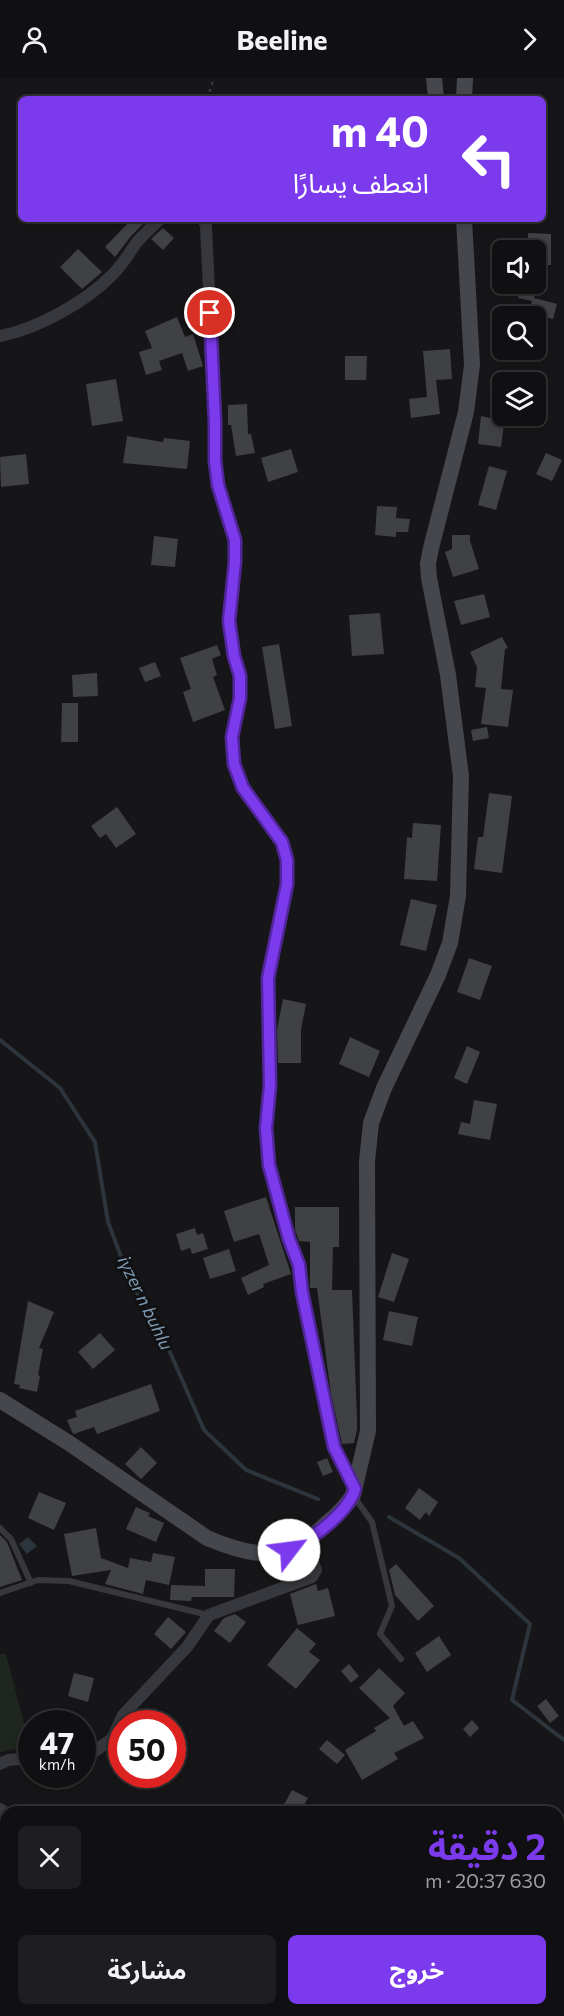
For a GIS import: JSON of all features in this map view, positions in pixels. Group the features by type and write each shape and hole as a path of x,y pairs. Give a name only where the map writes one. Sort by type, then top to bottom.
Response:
{"main road":[{"path":"434,78 436,96"},
{"path":"464,96 465,78"},
{"path":"0,1400 69,1443 207,1538 232,1548 271,1553 289,1550 309,1540 352,1496 368,1431 366,1172 371,1123 384,1088 438,975 450,943 458,896 461,776 448,675 428,564 466,412 472,365 464,222"}],"street":[{"path":"0,336 11,334 56,315 88,295 113,275 138,242 157,222"},
{"path":"204,222 207,238 215,461 218,485 235,540 229,621 234,656 240,676 240,698 232,737 234,764 243,788 282,842 287,860 287,884 268,978 270,1085 266,1128 269,1165 289,1239 299,1265 302,1292 334,1447 352,1496"},
{"path":"96,1750 112,1739 123,1715 187,1647 209,1615 312,1577 316,1570 309,1540"},
{"path":"0,1764 18,1759"}],"lane":[{"path":"352,1496 372,1522 392,1606 380,1634 401,1659"},
{"path":"0,1528 11,1539 31,1583"},
{"path":"0,1593 38,1580 69,1581 209,1615"}],"path":[{"path":"208,96 214,78"}],"shaded area":[{"path":"28,1537 37,1546 27,1554 19,1544"},
{"path":"0,1654 6,1654 21,1710 18,1710 18,1748 0,1752"}],"building":[{"path":"129,222 145,222 115,257 105,247"},
{"path":"163,228 174,238 163,250 151,239"},
{"path":"528,233 551,234 551,265 546,265 546,240 528,240"},
{"path":"78,249 102,272 82,289 60,267"},
{"path":"519,294 535,294 534,298 557,304 553,319 546,317 546,306 531,306 532,301 518,298"},
{"path":"177,317 185,337 193,334 203,366 188,371 182,353 159,361 162,370 146,375 139,352 152,348 145,331"},
{"path":"450,349 452,379 436,380 440,414 411,418 409,399 427,397 423,351"},
{"path":"345,356 367,356 366,380 345,380"},
{"path":"116,379 123,421 92,426 86,384"},
{"path":"247,404 248,434 251,434 255,453 236,456 231,425 228,425 228,405"},
{"path":"492,410 492,426 504,426 501,447 478,444 481,416 490,418"},
{"path":"127,436 163,442 164,438 190,441 187,469 123,463"},
{"path":"291,449 298,472 268,482 261,458"},
{"path":"546,453 562,460 552,481 536,474"},
{"path":"26,454 29,484 1,487 0,457"},
{"path":"489,466 507,471 496,510 478,505"},
{"path":"377,506 397,507 396,518 410,519 408,532 396,532 396,537 375,535"},
{"path":"452,535 470,535 479,569 453,577 445,552 452,549"},
{"path":"154,536 178,539 175,567 151,565"},
{"path":"484,594 490,617 461,625 454,601"},
{"path":"380,613 384,654 352,656 349,615"},
{"path":"502,637 508,648 505,649 501,689 513,690 508,727 481,724 486,688 475,687 477,667 470,652"},
{"path":"279,644 292,726 275,729 262,647"},
{"path":"217,645 221,655 212,659 217,675 213,677 225,710 193,722 183,692 191,689 180,658"},
{"path":"155,662 161,676 145,682 139,668"},
{"path":"97,673 98,696 73,697 72,675"},
{"path":"62,703 78,703 78,742 61,742"},
{"path":"487,727 489,738 473,741 471,730"},
{"path":"489,793 512,796 502,873 474,869 478,837 483,837"},
{"path":"117,807 136,834 116,848 106,834 100,838 91,826"},
{"path":"413,823 441,825 437,881 404,879 407,837 412,838"},
{"path":"411,899 437,905 426,951 400,945"},
{"path":"469,958 492,966 480,1000 457,992"},
{"path":"283,999 306,1004 301,1029 301,1063 278,1063 277,1029"},
{"path":"350,1037 380,1051 369,1077 339,1064"},
{"path":"467,1046 480,1052 467,1084 454,1078"},
{"path":"474,1100 497,1104 490,1140 458,1134 461,1122 470,1124"},
{"path":"266,1197 291,1274 263,1284 264,1287 248,1295 241,1278 269,1265 259,1234 234,1242 224,1211"},
{"path":"295,1207 339,1207 339,1247 333,1247 332,1290 352,1290 357,1419 354,1443 342,1444 331,1394 317,1288 310,1288 310,1242 299,1241 295,1230"},
{"path":"195,1228 197,1235 203,1233 208,1249 192,1254 190,1248 181,1251 176,1234"},
{"path":"229,1249 236,1271 210,1279 203,1258"},
{"path":"392,1253 409,1259 394,1302 378,1297"},
{"path":"28,1301 54,1312 39,1348 43,1349 37,1392 19,1388 20,1385 14,1384"},
{"path":"389,1311 418,1317 412,1346 383,1340"},
{"path":"100,1333 115,1350 93,1369 78,1352"},
{"path":"151,1384 160,1411 97,1434 94,1427 74,1434 72,1432 67,1420 77,1417 75,1411"},
{"path":"141,1447 157,1463 141,1479 125,1464"},
{"path":"327,1458 333,1472 323,1476 317,1462"},
{"path":"419,1488 438,1502 429,1516 426,1512 420,1520 405,1508"},
{"path":"39,1492 66,1503 54,1530 28,1518"},
{"path":"136,1507 150,1513 148,1516 164,1523 156,1542 126,1529"},
{"path":"96,1528 101,1558 128,1568 130,1558 151,1562 153,1553 175,1557 169,1585 146,1580 143,1594 105,1584 111,1570 72,1576 64,1534"},
{"path":"0,1535 7,1542 22,1580 0,1587"},
{"path":"304,1560 306,1570 285,1578 282,1568"},
{"path":"396,1564 434,1606 418,1621 395,1595 389,1570"},
{"path":"205,1569 235,1569 234,1597 192,1597 191,1601 170,1600 171,1585 205,1586"},
{"path":"316,1584 318,1591 328,1588 335,1616 298,1625 290,1594"},
{"path":"235,1614 246,1622 230,1643 214,1631 224,1618"},
{"path":"168,1617 186,1632 171,1649 154,1634"},
{"path":"297,1628 316,1644 309,1652 320,1660 296,1689 267,1665"},
{"path":"439,1636 451,1655 427,1672 415,1653"},
{"path":"349,1664 359,1676 351,1683 341,1671"},
{"path":"379,1668 405,1693 393,1706 404,1726 413,1721 424,1738 394,1753 398,1759 362,1780 345,1750 376,1731 374,1728 390,1718 359,1688"},
{"path":"74,1673 94,1678 88,1702 68,1696"},
{"path":"546,1699 559,1716 550,1723 537,1706"},
{"path":"472,1720 479,1728 470,1737 463,1729"},
{"path":"327,1740 345,1755 337,1764 319,1749"},
{"path":"292,1790 308,1798 303,1806 283,1806"}],"waterway":[{"name":"iγzer n buhlu","path":"0,1040 60,1088 95,1142 108,1222 131,1283 162,1334 204,1430 246,1470 318,1499"},
{"name":"iγzer n buhlu","path":"389,1517 459,1558 530,1624 512,1700 564,1740"}],"route":[{"path":"210,313 215,461 218,485 235,540 229,621 234,656 240,676 240,698 232,737 234,764 243,788 282,842 287,860 287,884 268,978 270,1085 266,1128 269,1165 289,1239 299,1265 302,1292 334,1447 355,1489 348,1504 336,1516 311,1539 289,1550"}]}
